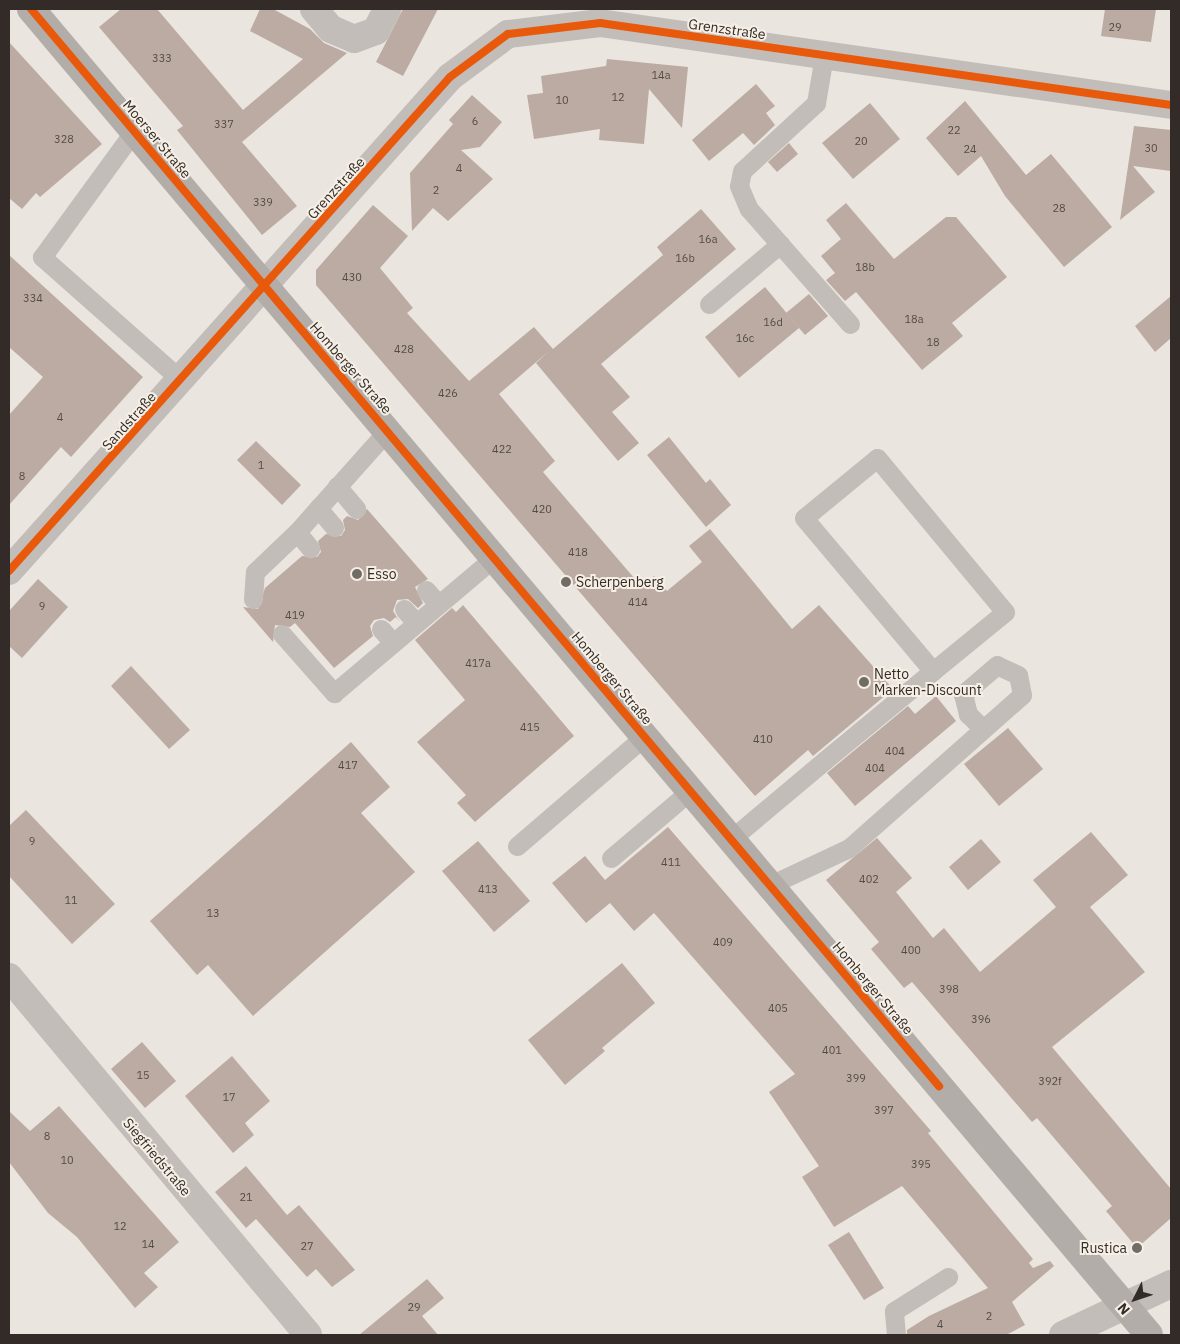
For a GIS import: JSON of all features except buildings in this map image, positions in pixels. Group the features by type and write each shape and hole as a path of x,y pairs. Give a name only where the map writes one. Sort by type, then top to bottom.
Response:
{"main road":[{"name":"Moerser Straße","path":"30,9 265,286"},
{"name":"Homberger Straße","path":"265,286 1149,1335"}],"street":[{"path":"314,9 332,29 354,39 376,31 387,9"},
{"name":"Grenzstraße","path":"265,286 450,77 508,34 602,16 824,56 1171,105"},
{"name":"Sandstraße","path":"9,571 182,381 265,286"},
{"name":"Siegfriedstraße","path":"9,977 308,1335"},
{"path":"1063,1335 1171,1284"}],"lane":[{"path":"824,56 816,103 742,172 739,186 749,208 850,324"},
{"path":"134,131 42,257 182,381"},
{"path":"709,304 780,244"},
{"path":"253,599 255,572 297,532 388,430"},
{"path":"731,839 1006,612 876,458 804,518 933,671"},
{"path":"337,486 356,509"},
{"path":"318,508 334,527"},
{"path":"297,532 310,548"},
{"path":"282,634 334,693 387,636 432,597 494,558"},
{"path":"770,885 849,848 983,729"},
{"path":"517,846 644,736"},
{"path":"611,858 690,791"},
{"path":"896,1335 894,1311 948,1277"}],"cycle path":[{"path":"31,9 939,1086"},
{"path":"9,571 450,77 508,34 600,23 1171,105"}],"place":[{"name":"Esso","path":"357,574"},
{"name":"Scherpenberg","path":"566,582"},
{"name":"Netto Marken-Discount","path":"864,682"},
{"name":"Rustica","path":"1137,1248"}]}
